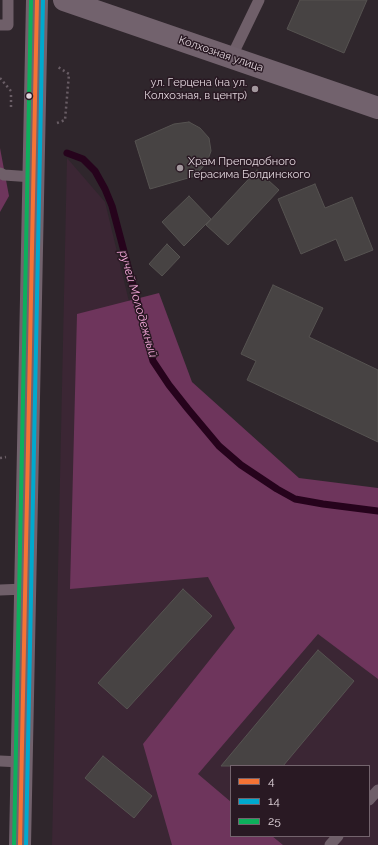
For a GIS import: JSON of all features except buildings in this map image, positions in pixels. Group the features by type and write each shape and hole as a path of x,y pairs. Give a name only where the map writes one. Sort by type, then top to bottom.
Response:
{"main road":[{"path":"20,845 37,0"},
{"name":"Колхозная улица","path":"64,0 378,108"}],"lane":[{"path":"0,25 8,25 8,0"},
{"path":"232,58 259,0"},
{"path":"0,173 4,175 33,177"},
{"path":"0,590 25,589"},
{"path":"0,761 21,762"},
{"path":"370,799 378,790"},
{"path":"330,845 337,837"}],"path":[{"path":"0,78 11,91"}],"shaded area":[{"path":"0,148 9,196 0,212"},
{"path":"67,158 105,202 145,368 173,415 378,526 378,845 52,845"},
{"path":"159,293 192,382 299,478 378,488 378,679 318,634 198,774 230,801 230,837 273,837 283,845 172,845 143,744 235,628 208,577 70,589 77,314"}],"waterway":[{"name":"ручей Молодежный","path":"67,153 83,159 95,171 105,189 112,206 153,361 169,385 219,446 241,465 295,499 378,511"}],"transit line":[{"name":"25","path":"14,845 31,0"},
{"name":"4","path":"20,845 37,0"},
{"name":"14","path":"26,845 43,0"}],"place":[{"name":"ул. Герцена (на ул. Колхозная, в центр)","path":"255,89"},
{"name":"Храм Преподобного Герасима Болдинского","path":"180,168"}]}
